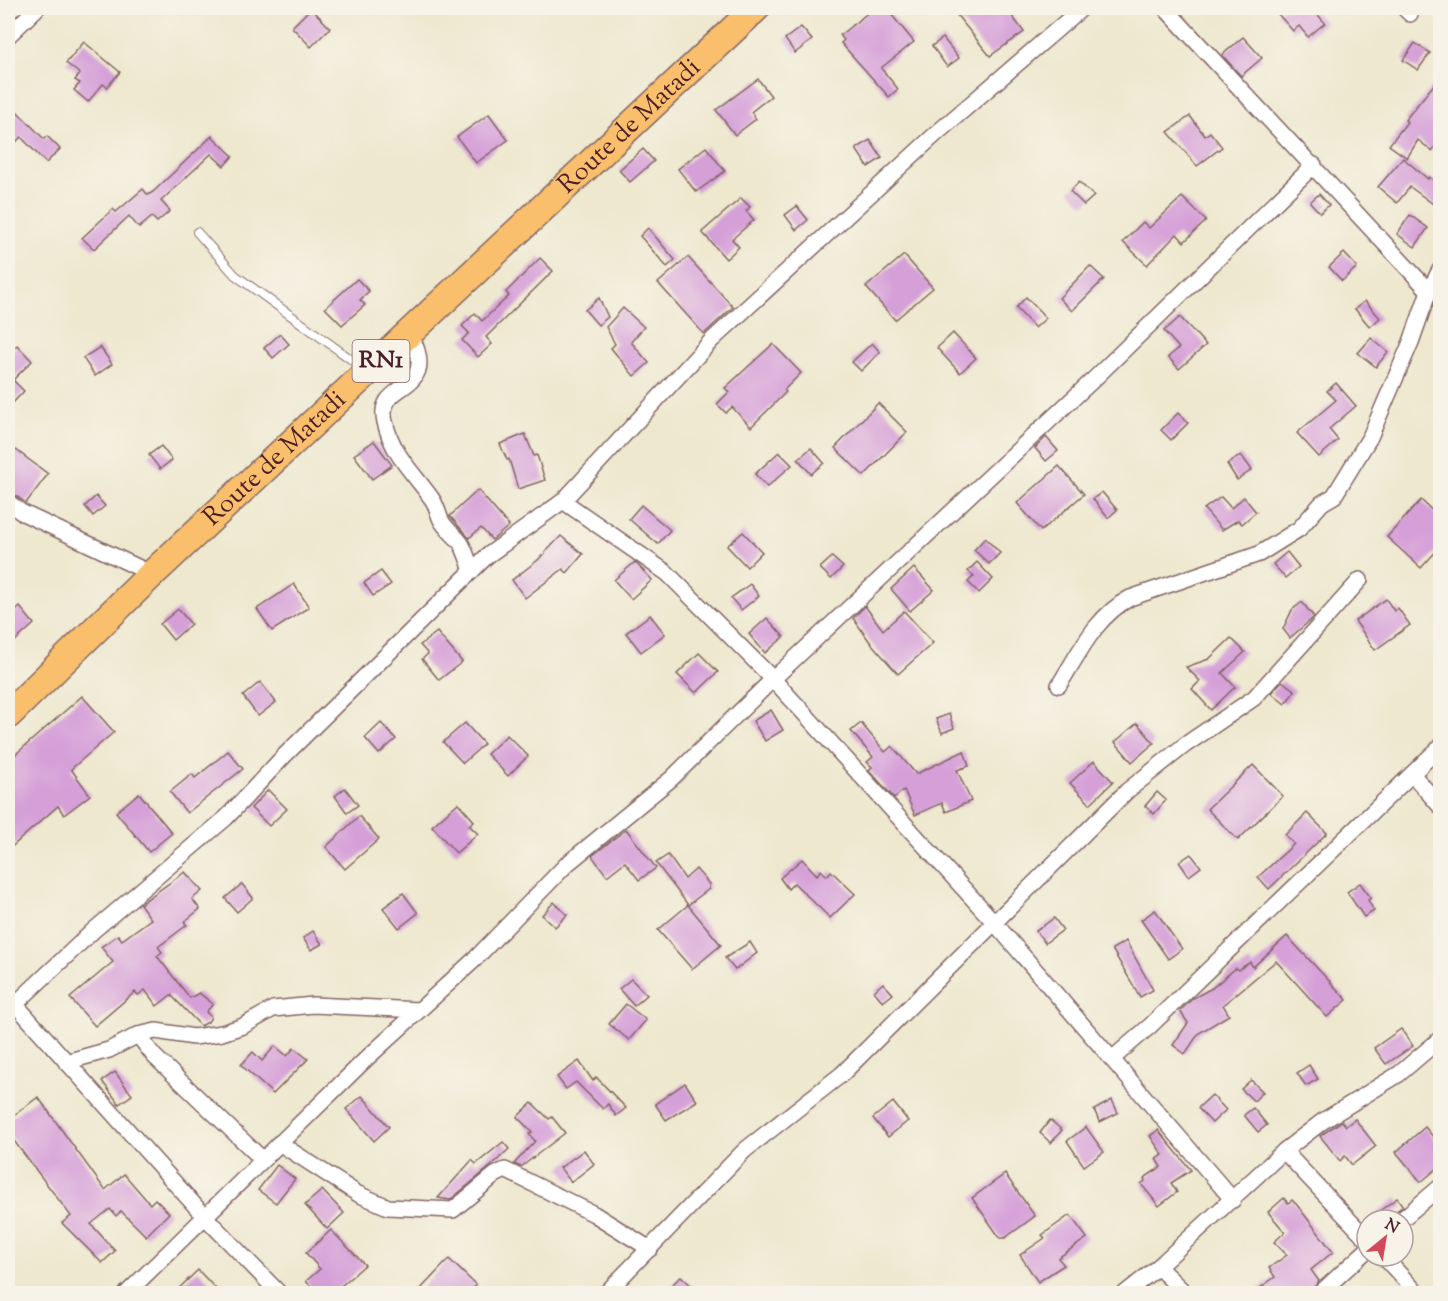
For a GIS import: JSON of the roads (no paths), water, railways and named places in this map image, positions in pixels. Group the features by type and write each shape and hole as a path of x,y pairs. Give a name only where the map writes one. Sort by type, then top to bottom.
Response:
{"highway":[{"name":"Route de Matadi","path":"8,715 152,574 411,334 756,8"}],"street":[{"path":"8,36 37,8"},
{"path":"280,1293 206,1218 66,1062 10,1004 226,818 284,756 472,570 563,501 712,340 938,132 1082,8"},
{"path":"1165,8 1314,165 1429,291"},
{"path":"126,1293 206,1218 279,1143 473,961 567,864 671,779 772,679 1094,379 1314,165"},
{"path":"1059,685 1100,620 1111,608 1130,598 1259,554 1299,529 1322,503 1334,496 1370,437 1407,351 1429,291 1440,270"},
{"path":"411,334 418,347 421,364 415,377 388,400 383,409 384,421 394,451 434,502 442,523 462,545 472,570"},
{"path":"563,501 667,573 772,679 993,921 1233,1200"},
{"path":"8,502 21,512 152,574"},
{"path":"605,1293 746,1150 842,1074 1126,791 1185,745 1254,698 1360,580"},
{"path":"1112,1059 1150,1026 1440,747"},
{"path":"1412,774 1440,806"},
{"path":"66,1062 109,1050 138,1035 156,1031 194,1037 222,1033 243,1026 273,1009 327,1005 419,1010"},
{"path":"138,1035 154,1056 262,1160"},
{"path":"1124,1293 1158,1268 1284,1151 1323,1121 1399,1074 1440,1039"},
{"path":"279,1143 358,1194 388,1207 453,1210 495,1175 505,1170 594,1214 650,1249"},
{"path":"1284,1151 1355,1226"},
{"path":"1415,1208 1440,1187"},
{"path":"1319,1293 1355,1261"},
{"path":"1158,1268 1186,1293"},
{"path":"1394,1268 1418,1293"}],"lane":[{"path":"197,232 236,275 369,372"}]}
